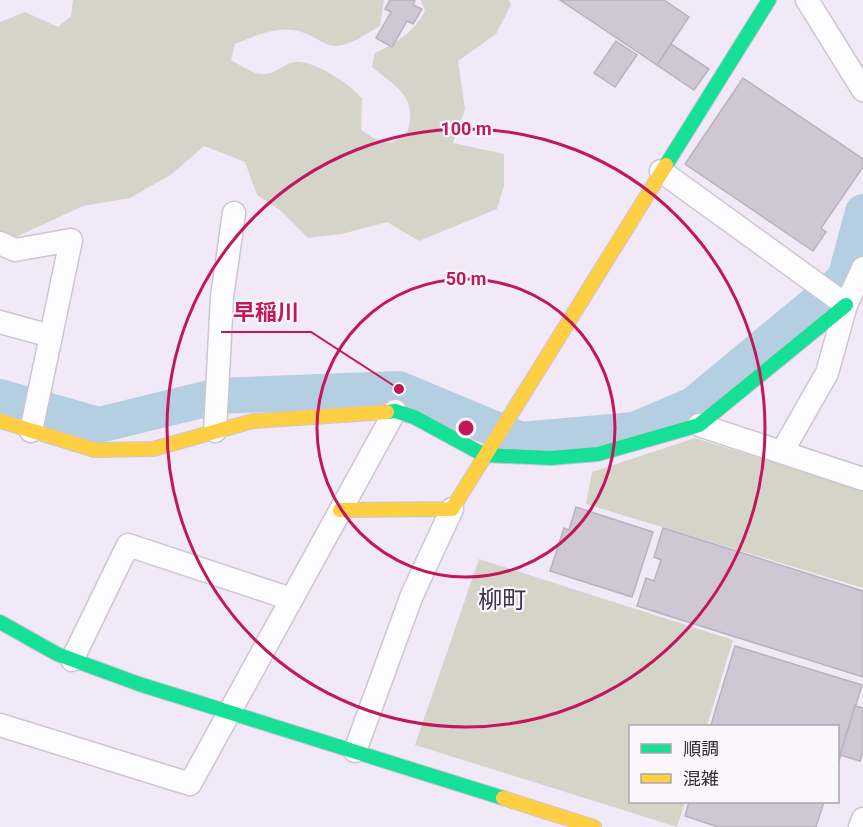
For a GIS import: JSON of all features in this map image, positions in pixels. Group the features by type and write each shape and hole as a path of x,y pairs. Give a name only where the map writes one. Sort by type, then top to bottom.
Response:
{"street":[{"path":"355,751 412,595 452,509 769,0"},
{"path":"807,0 863,90"},
{"path":"661,171 846,305"},
{"path":"215,431 222,297 234,213"},
{"path":"0,243 15,250 71,240 31,431"},
{"path":"782,452 827,373 846,305 863,268"},
{"path":"0,421 95,450 153,449 253,421 395,411 414,417 484,455 551,458 598,454 699,425 846,305"},
{"path":"0,322 51,336"},
{"path":"0,725 190,784 395,411"},
{"path":"699,425 863,479"},
{"path":"340,510 452,509"},
{"path":"72,660 128,544 291,599"},
{"path":"0,622 72,660 594,827"},
{"path":"860,827 863,819"}],"shaded area":[{"path":"73,0 384,0 380,26 348,43 333,46 298,31 279,30 235,44 231,60 260,74 298,62 307,63 328,72 362,98 361,130 375,139 391,143 406,135 410,123 410,112 404,95 372,67 375,53 398,41 410,31 425,11 421,0 509,0 511,5 496,34 458,61 465,109 453,143 504,154 504,186 497,209 419,241 387,222 342,234 308,238 281,211 257,195 245,162 204,146 172,174 130,198 83,206 3,243 0,239 0,22 25,12 58,27 71,16"},
{"path":"695,438 863,490 863,588 586,504 592,472"},
{"path":"479,559 733,640 707,725 629,725 629,803 685,803 677,827 415,745"}],"building":[{"path":"390,0 415,0 413,5 422,9 413,24 407,21 392,47 376,38 391,12 385,9"},
{"path":"560,0 664,0 689,17 657,65"},
{"path":"616,41 637,55 615,87 594,73"},
{"path":"671,44 709,69 694,90 657,65"},
{"path":"743,78 863,159 863,167 821,228 826,232 813,251 685,164"},
{"path":"576,507 653,532 632,597 550,571 564,528 569,530"},
{"path":"663,528 863,591 863,677 637,606 646,578 654,581 661,560 654,557"},
{"path":"735,646 862,685 839,761 839,725 711,725"},
{"path":"855,706 863,708 863,752 860,761 840,755"},
{"path":"689,803 824,803 816,827 718,827 685,816"}],"waterway":[{"path":"0,397 99,425 218,396 399,389 521,440 634,430 693,405 845,279 863,212"}],"traffic: fast":[{"path":"666,165 769,0"},
{"path":"387,412 395,411 414,417 484,455 551,458 598,454 699,425 846,305"},
{"path":"0,622 57,654 139,684 503,798"}],"traffic: slow":[{"path":"340,510 452,509 666,165"},
{"path":"0,421 95,450 153,449 253,421 387,412"},
{"path":"503,798 594,827"}],"place":[{"name":"早稲川","path":"399,389"}],"district":[{"name":"柳町","path":"502,600"}]}
